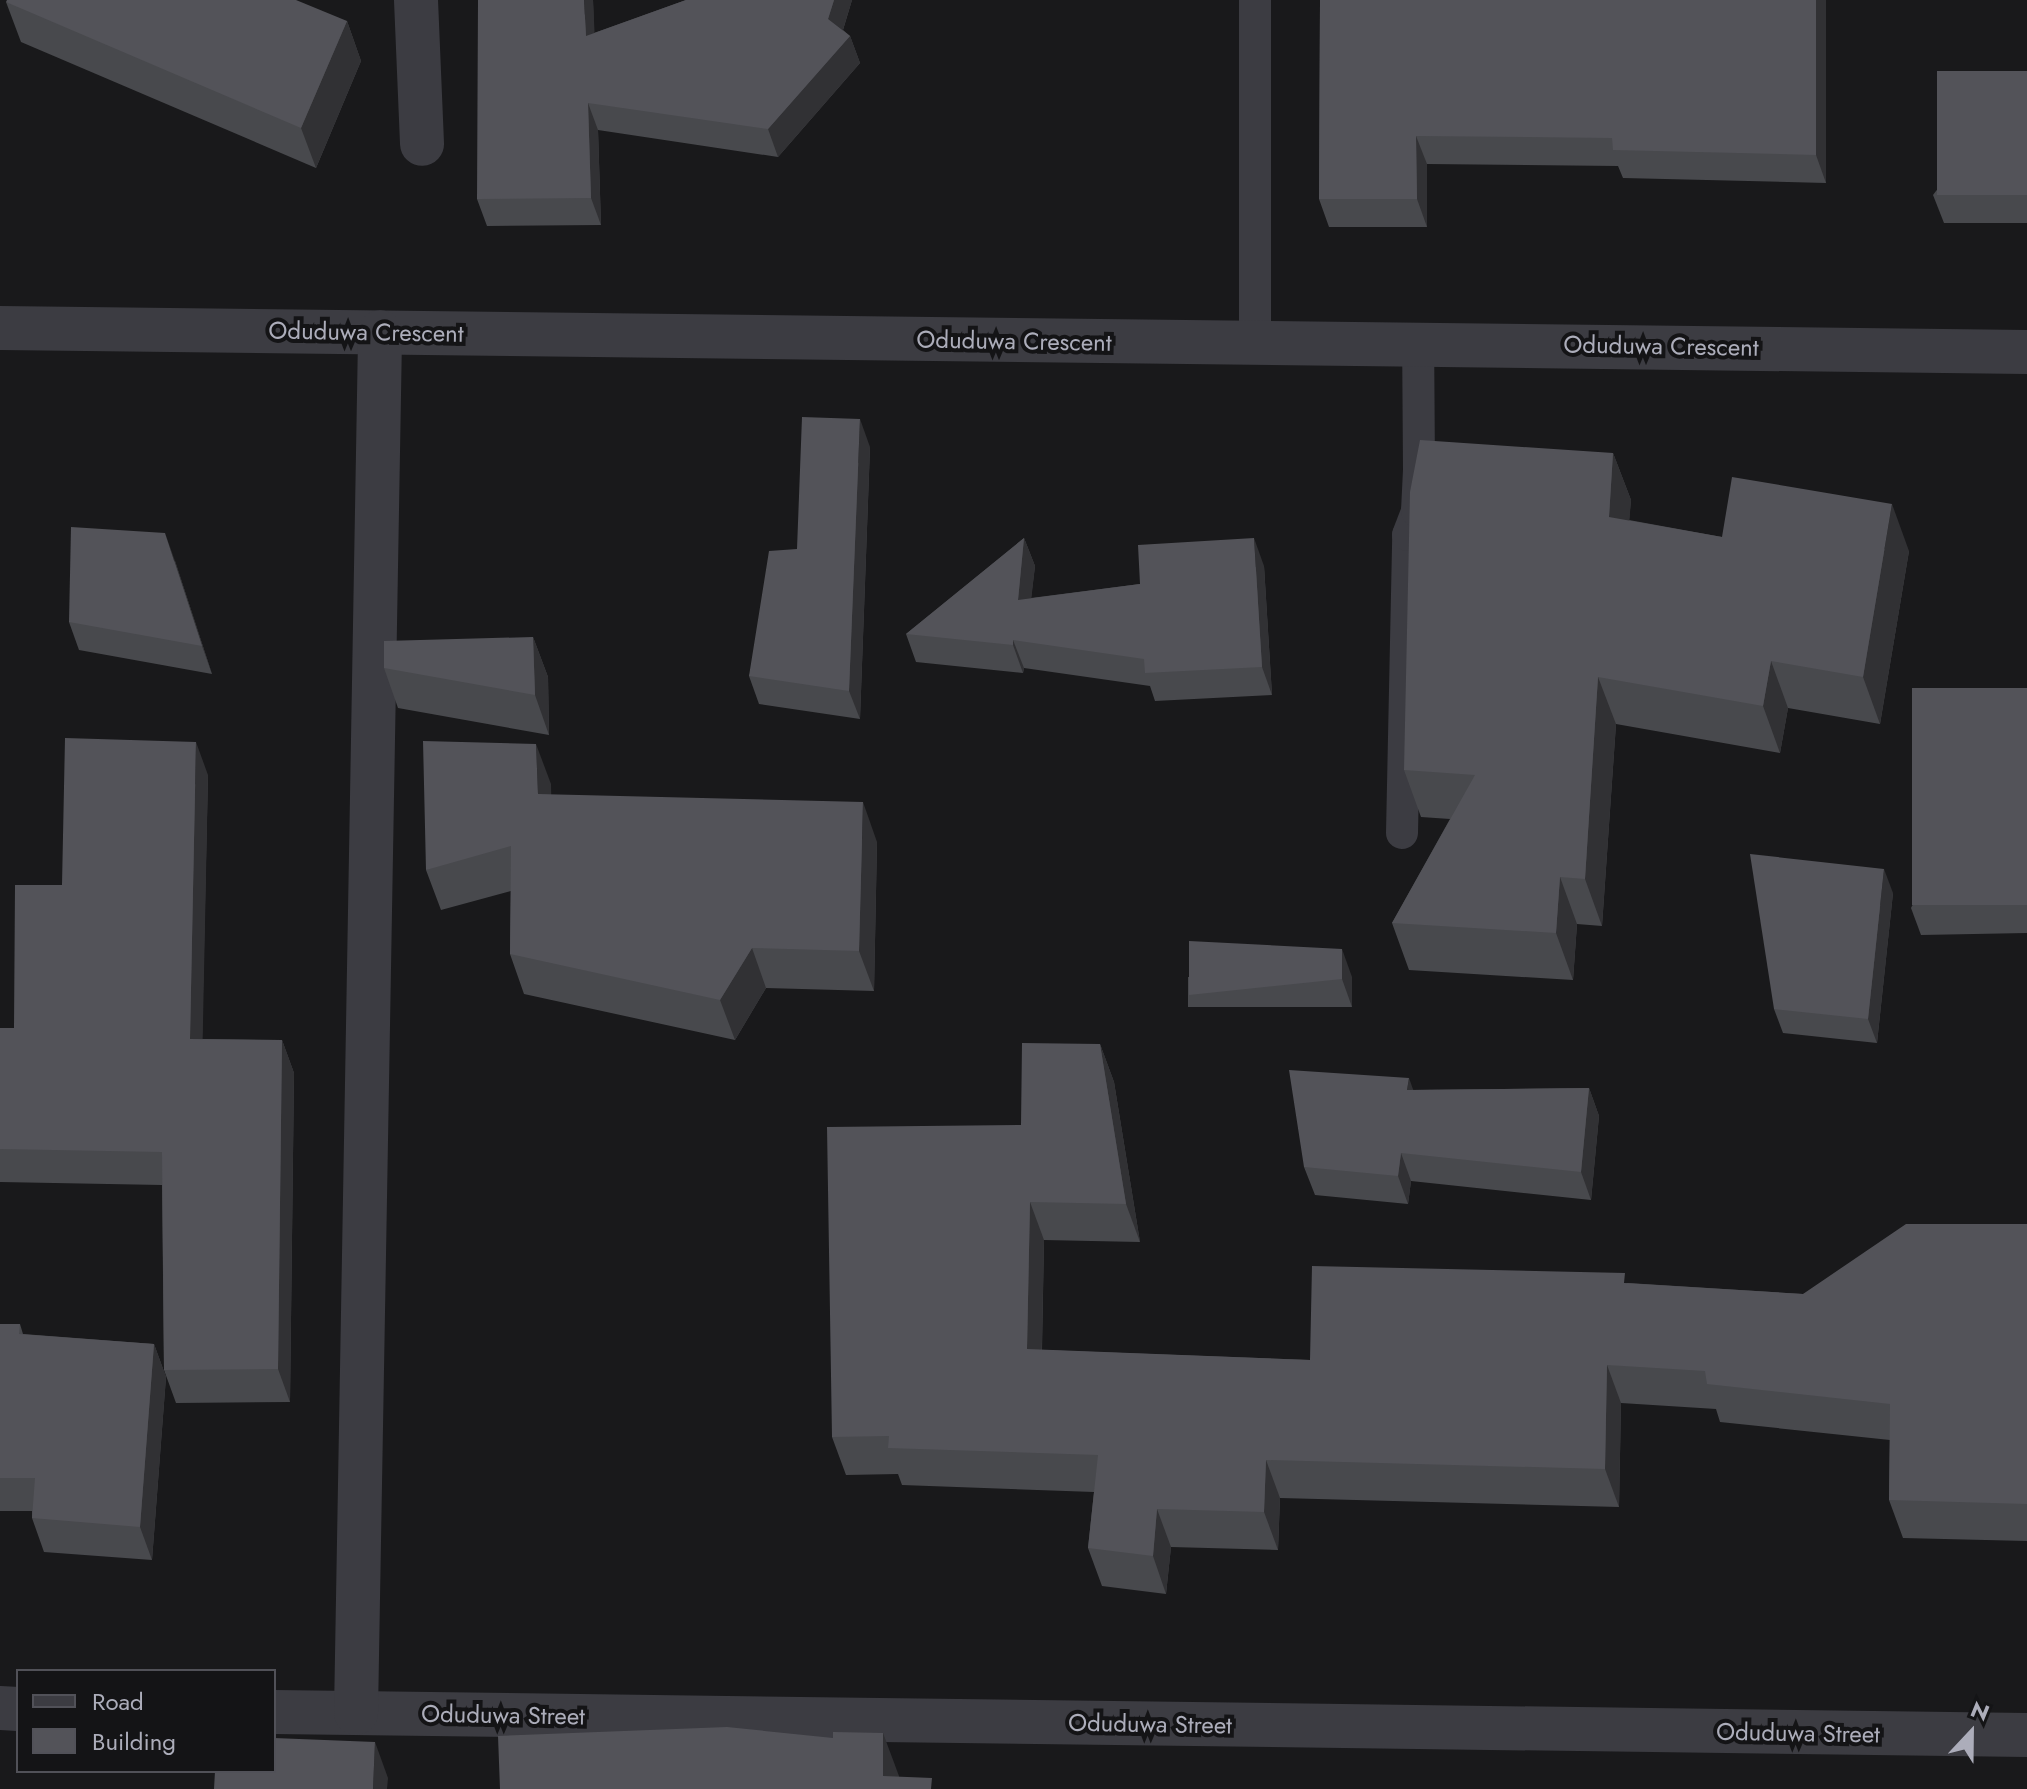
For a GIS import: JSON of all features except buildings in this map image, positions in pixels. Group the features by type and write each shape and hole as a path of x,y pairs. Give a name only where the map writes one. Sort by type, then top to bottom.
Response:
{"street":[{"path":"416,0 422,144"},
{"name":"Oduduwa Crescent","path":"0,328 1255,344 1418,342 2027,352"},
{"path":"356,1713 380,332"},
{"name":"Oduduwa Street","path":"276,1712 2027,1735"}],"lane":[{"path":"1255,0 1255,344"},
{"path":"1402,833 1408,535 1417,511 1419,470 1418,342"}]}
